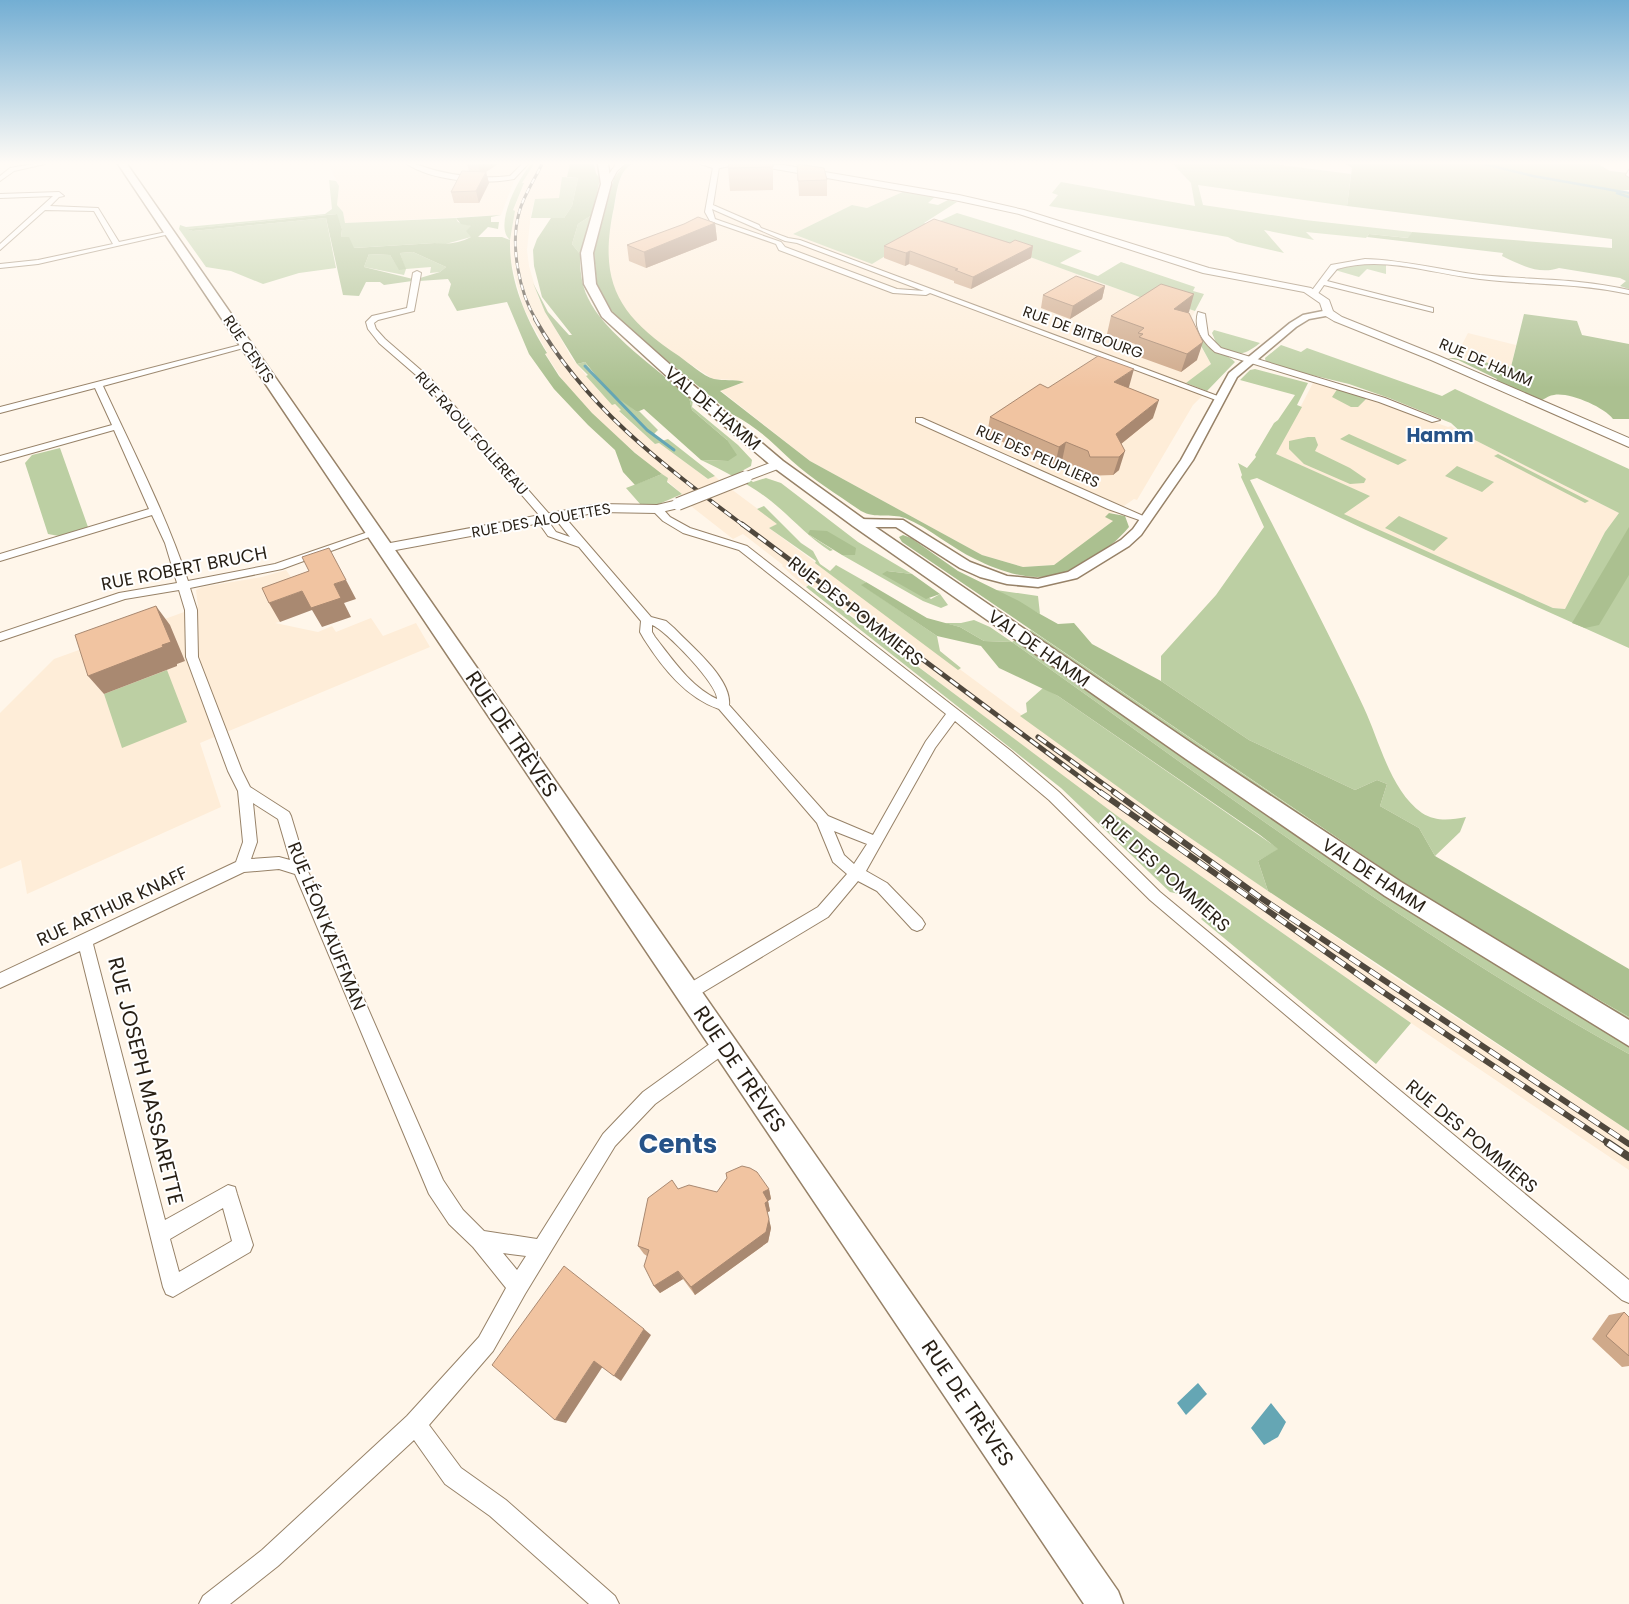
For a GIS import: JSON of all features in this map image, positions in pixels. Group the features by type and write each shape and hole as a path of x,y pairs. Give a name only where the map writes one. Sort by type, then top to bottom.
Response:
{"main road":[{"name":"RUE CENTS","path":"175,239 380,541"},
{"name":"VAL DE HAMM","path":"591,239 587,253 587,268 596,298 606,314 622,331 778,464 859,524 1393,889 1629,1034"},
{"path":"1109,239 1207,271 1290,285 1314,293 1325,302 1328,313"},
{"name":"RUE DE HAMM","path":"1328,313 1629,443"},
{"name":"RUE DES ALOUETTES","path":"380,541 614,506 659,511 778,464"},
{"name":"RUE DE TRÈVES","path":"380,541 1105,1604"}],"street":[{"path":"0,248 10,239"},
{"path":"113,239 117,245"},
{"path":"0,266 38,262 145,239"},
{"name":"RUE DE BITBOURG","path":"768,239 779,243 782,248 896,291 936,293"},
{"name":"RUE DE BITBOURG","path":"784,239 798,241 1219,398"},
{"path":"779,243 787,240"},
{"path":"810,258 825,251"},
{"path":"1314,293 1334,267 1364,261 1463,276 1581,283 1629,292"},
{"name":"RUE RAOUL FOLLEREAU","path":"417,273 411,310 375,318 370,322 372,329 427,380 548,517 580,544 647,620 662,624 670,631 718,683 724,695 722,706"},
{"path":"1321,282 1430,310"},
{"path":"896,291 911,283"},
{"path":"859,524 890,522 910,529 965,565 985,574 1007,580 1038,583 1072,575 1096,563 1125,543 1145,519 1187,460 1233,375 1306,317 1328,313"},
{"path":"1201,314 1200,327 1209,343 1218,350 1248,362 1366,394 1435,420"},
{"path":"0,410 247,346"},
{"path":"98,384 170,543 191,610 192,656 235,771 245,791 250,842 242,866"},
{"name":"RUE DES PEUPLIERS","path":"919,420 1112,507 1145,519"},
{"path":"0,459 117,426"},
{"path":"0,558 156,510"},
{"name":"RUE DES POMMIERS","path":"659,511 672,523 716,541 743,548 954,714 1054,796 1155,896 1629,1293"},
{"name":"RUE RAOUL FOLLEREAU","path":"548,517 552,534 580,544"},
{"path":"877,536 894,528 910,529"},
{"name":"RUE ROBERT BRUCH","path":"0,637 115,598 278,568 380,541"},
{"name":"RUE RAOUL FOLLEREAU","path":"647,620 646,632 650,640 696,693 709,703 722,706 823,820 838,858 856,874 882,887 917,924"},
{"path":"689,992 823,912 842,894 876,842 934,737 954,714"},
{"name":"RUE LÉON KAUFFMAN","path":"245,791 284,816 300,869 436,1188 456,1217 480,1240 518,1287"},
{"name":"RUE RAOUL FOLLEREAU","path":"823,820 876,842"},
{"name":"RUE ARTHUR KNAFF","path":"0,981 242,866 279,863 300,869"},
{"name":"RUE JOSEPH MASSARETTE","path":"85,941 173,1287 243,1245 228,1194 160,1234"},
{"path":"211,1604 270,1558 415,1424 486,1344 518,1287 609,1140 649,1098 724,1044"},
{"path":"480,1240 542,1248"},
{"path":"415,1424 454,1476 498,1508 607,1604"}],"shaded area":[{"path":"528,239 527,250 529,266 538,297 571,357 599,391 621,410 619,412 655,444 659,443 708,479 715,476 778,524 769,528 1161,818 1396,978 1629,1131 1629,1170 1411,1023 1148,839 1053,770 815,587 804,586 783,565 743,534 733,539 678,496 682,494 598,420 564,382 545,353 547,352 523,307 511,261 510,240"},
{"path":"608,239 806,239 863,260 911,239 944,239 1008,249 1148,300 1153,297 1195,311 1188,324 1211,364 1187,383 1207,391 1193,405 1137,500 1134,499 1114,513 1109,513 1113,521 1054,565 1023,567 982,555 810,461 720,390 743,383 735,380 713,379 670,351 634,322 618,299 611,283"},
{"path":"1468,333 1516,345 1511,367 1455,358"},
{"path":"1315,379 1448,427 1451,426 1463,434 1619,513 1605,532 1565,609 1553,608 1343,514 1369,496 1276,454"},
{"path":"286,570 304,596 273,607 280,622 275,623 318,632 332,626 336,632 371,618 383,636 416,623 430,647 200,743 221,807 27,894 21,860 0,869 0,713 54,659 198,607 196,590 202,587 262,577"}],"green space":[{"path":"186,239 330,239 336,268 299,273 263,284 231,271 206,267"},
{"path":"331,239 350,239 354,248 435,243 449,244 467,239 510,240 512,270 520,299 532,327 547,353 545,354 559,376 592,413 635,453 662,474 635,485 623,472 615,450 554,389 529,354 507,302 457,311 448,295 451,284 448,279 419,281 420,278 440,272 446,267 413,252 400,253 406,269 399,270 390,255 369,254 364,267 413,279 412,281 384,285 380,282 366,282 359,296 343,295"},
{"path":"343,239 464,239 442,245 435,243 353,248"},
{"path":"537,239 574,239 572,244 580,254 581,276 588,298 606,325 689,397 692,410 727,440 737,455 728,461 701,460 644,409 637,412 608,391 585,362 577,364 545,312 533,283 548,312 569,335 572,335 542,297 534,266 533,250"},
{"path":"574,239 585,239 580,254 572,244"},
{"path":"598,239 610,239 611,276 617,294 640,326 705,375 714,379 744,382 720,391 810,461 982,555 1023,567 1054,565 1113,521 1105,517 1109,513 1125,516 1129,527 1100,554 1076,568 1050,576 1037,577 1013,574 997,569 975,559 905,518 872,515 861,511 800,468 771,441 732,414 624,325 613,313 597,284 594,253"},
{"path":"806,239 914,239 872,264"},
{"path":"944,239 1042,239 1082,251 1060,263 1098,276 1121,262 1195,287 1193,291 1204,294 1195,311 1153,297 1148,300 1008,249"},
{"path":"1231,239 1272,239 1284,253 1237,242"},
{"path":"1383,239 1498,239 1612,248 1612,239 1629,239 1629,289 1620,286 1626,281 1620,278 1559,268 1537,270 1502,256 1503,253"},
{"path":"413,252 446,267 440,272 430,273 431,267 406,269 404,275 364,267 369,254 390,255 399,269 405,268 400,253"},
{"path":"1373,263 1386,265 1386,274 1367,269 1359,277 1335,270 1352,264"},
{"path":"1524,314 1577,321 1582,335 1629,344 1629,419 1613,419 1594,405 1568,396 1553,395 1542,400 1496,381 1497,379 1458,360 1447,358 1455,358 1513,377 1506,371 1478,363 1478,361 1511,367"},
{"path":"1214,330 1260,343 1244,353 1234,354 1217,345 1212,333"},
{"path":"1194,333 1199,333 1212,349 1235,362 1207,391 1186,383 1211,364"},
{"path":"1281,345 1301,352 1307,348 1442,396 1455,389 1629,469 1629,648 1366,530 1257,478 1250,480 1350,679 1370,721 1387,765 1402,792 1411,803 1427,816 1444,820 1466,817 1460,832 1435,856 1419,828 1380,806 1387,784 1377,780 1355,790 1249,740 1161,681 1161,656 1216,595 1264,527 1241,477 1238,463 1247,468 1256,457 1255,455 1274,423 1295,395 1240,380 1250,370 1255,369 1308,383 1297,405 1302,407 1276,454 1370,496 1344,514 1553,608 1565,609 1605,532 1619,513 1463,434 1451,423 1349,384 1266,364 1265,358"},
{"path":"585,362 599,381 637,412 639,411 658,430 654,434 662,441 668,439 715,476 708,479 659,443 655,444 619,411 621,410 615,404 612,405 586,376 588,375 577,364"},
{"path":"1338,388 1368,397 1358,407 1351,407 1332,397"},
{"path":"689,397 693,400 692,407 738,445 752,460 751,466 740,472 753,482 766,478 781,483 858,542 912,574 887,571 931,599 940,594 948,605 941,608 923,601 842,555 855,555 808,534 763,495 701,460 728,461 727,440 692,410"},
{"path":"1349,434 1407,460 1398,465 1340,439"},
{"path":"1315,437 1318,445 1315,451 1350,468 1366,479 1364,483 1350,484 1304,464 1289,449 1289,441"},
{"path":"60,448 88,527 59,536 48,534 25,463 32,455"},
{"path":"1498,454 1589,501 1585,503 1494,456"},
{"path":"1457,466 1494,482 1482,492 1445,476"},
{"path":"662,474 668,478 667,482 682,494 659,504 641,505 626,488"},
{"path":"764,506 801,543 813,551 820,564 830,571 836,565 866,582 862,585 937,636 940,651 961,668 958,670 815,563 816,561 769,528 777,524 757,509"},
{"path":"1399,516 1448,538 1434,551 1385,528"},
{"path":"1629,527 1629,575 1599,625 1585,628 1572,623"},
{"path":"810,530 827,531 856,548 855,555 842,555 808,534"},
{"path":"808,534 833,550 830,551 814,540"},
{"path":"903,535 911,538 958,571 1019,601 1058,624 1074,623 1092,644 1161,681 1249,740 1355,790 1377,780 1387,784 1380,806 1419,828 1435,856 1629,969 1629,1017 1454,917 902,542 899,537"},
{"path":"887,571 912,574 940,594 926,599 882,574"},
{"path":"866,582 927,618 960,627 984,641 1012,642 1239,804 1392,909 1469,960 1629,1054 1629,1131 1268,891 1258,861 1278,849 1260,835 1058,696 999,668 981,646 937,636 861,585"},
{"path":"809,585 1148,839 1411,1023 1376,1064 1201,919 1209,912 1188,896 1170,892 1061,788 806,587"},
{"path":"996,590 1038,596 1040,614"},
{"path":"974,620 990,627 1012,642 984,641 960,627 944,623 961,623"},
{"path":"1031,630 1454,917 1629,1017 1629,1054 1469,960 1392,909 1239,804 1012,642"},
{"path":"167,670 187,722 122,748 104,694"},
{"path":"1043,688 1058,696 1279,849 1258,861 1268,891 1161,818 1020,716 1027,712 1026,703"}],"water":[{"path":"1198,1383 1207,1394 1186,1415 1177,1403"},
{"path":"1271,1403 1286,1422 1278,1437 1264,1445 1251,1428"}],"building":[{"path":"644,239 676,239 644,252 627,245"},
{"path":"897,239 997,239 1010,243 1015,240 1033,246 973,277 955,270 958,269 910,251 906,253 884,246"},
{"path":"1076,276 1105,286 1073,306 1043,295"},
{"path":"1161,284 1194,294 1174,309 1189,313 1203,342 1187,354 1139,337 1143,334 1138,333 1144,328 1111,316"},
{"path":"1098,356 1134,369 1114,382 1159,400 1116,434 1125,451 1119,457 1090,457 1088,451 1066,442 1059,447 990,417 1040,384 1048,388"},
{"path":"329,548 346,580 334,584 341,598 311,608 302,591 269,603 262,588 309,571 302,557"},
{"path":"156,606 171,642 162,645 163,647 88,676 75,635"},
{"path":"742,1166 757,1172 769,1189 763,1192 768,1201 765,1203 769,1219 766,1232 691,1287 678,1271 654,1286 644,1266 649,1250 638,1246 648,1198 672,1180 678,1189 689,1185 717,1192 727,1178 726,1173"},
{"path":"564,1266 644,1329 614,1376 594,1361 555,1420 492,1365"},
{"path":"1624,1312 1629,1317 1629,1356 1606,1336"}],"waterway":[{"path":"585,366 647,430 674,450"}],"railway":[{"path":"515,239 521,282 530,309 536,320"},
{"path":"535,319 555,351 577,380 602,407 655,457 743,525"},
{"path":"742,524 1101,793"},
{"path":"1038,737 1116,793"},
{"path":"1100,792 1380,990 1610,1144"},
{"path":"1114,792 1261,898 1629,1144"},
{"path":"1608,1143 1629,1157"}],"district":[{"name":"Hamm","path":"1440,435"},
{"name":"Cents","path":"678,1144"}]}
